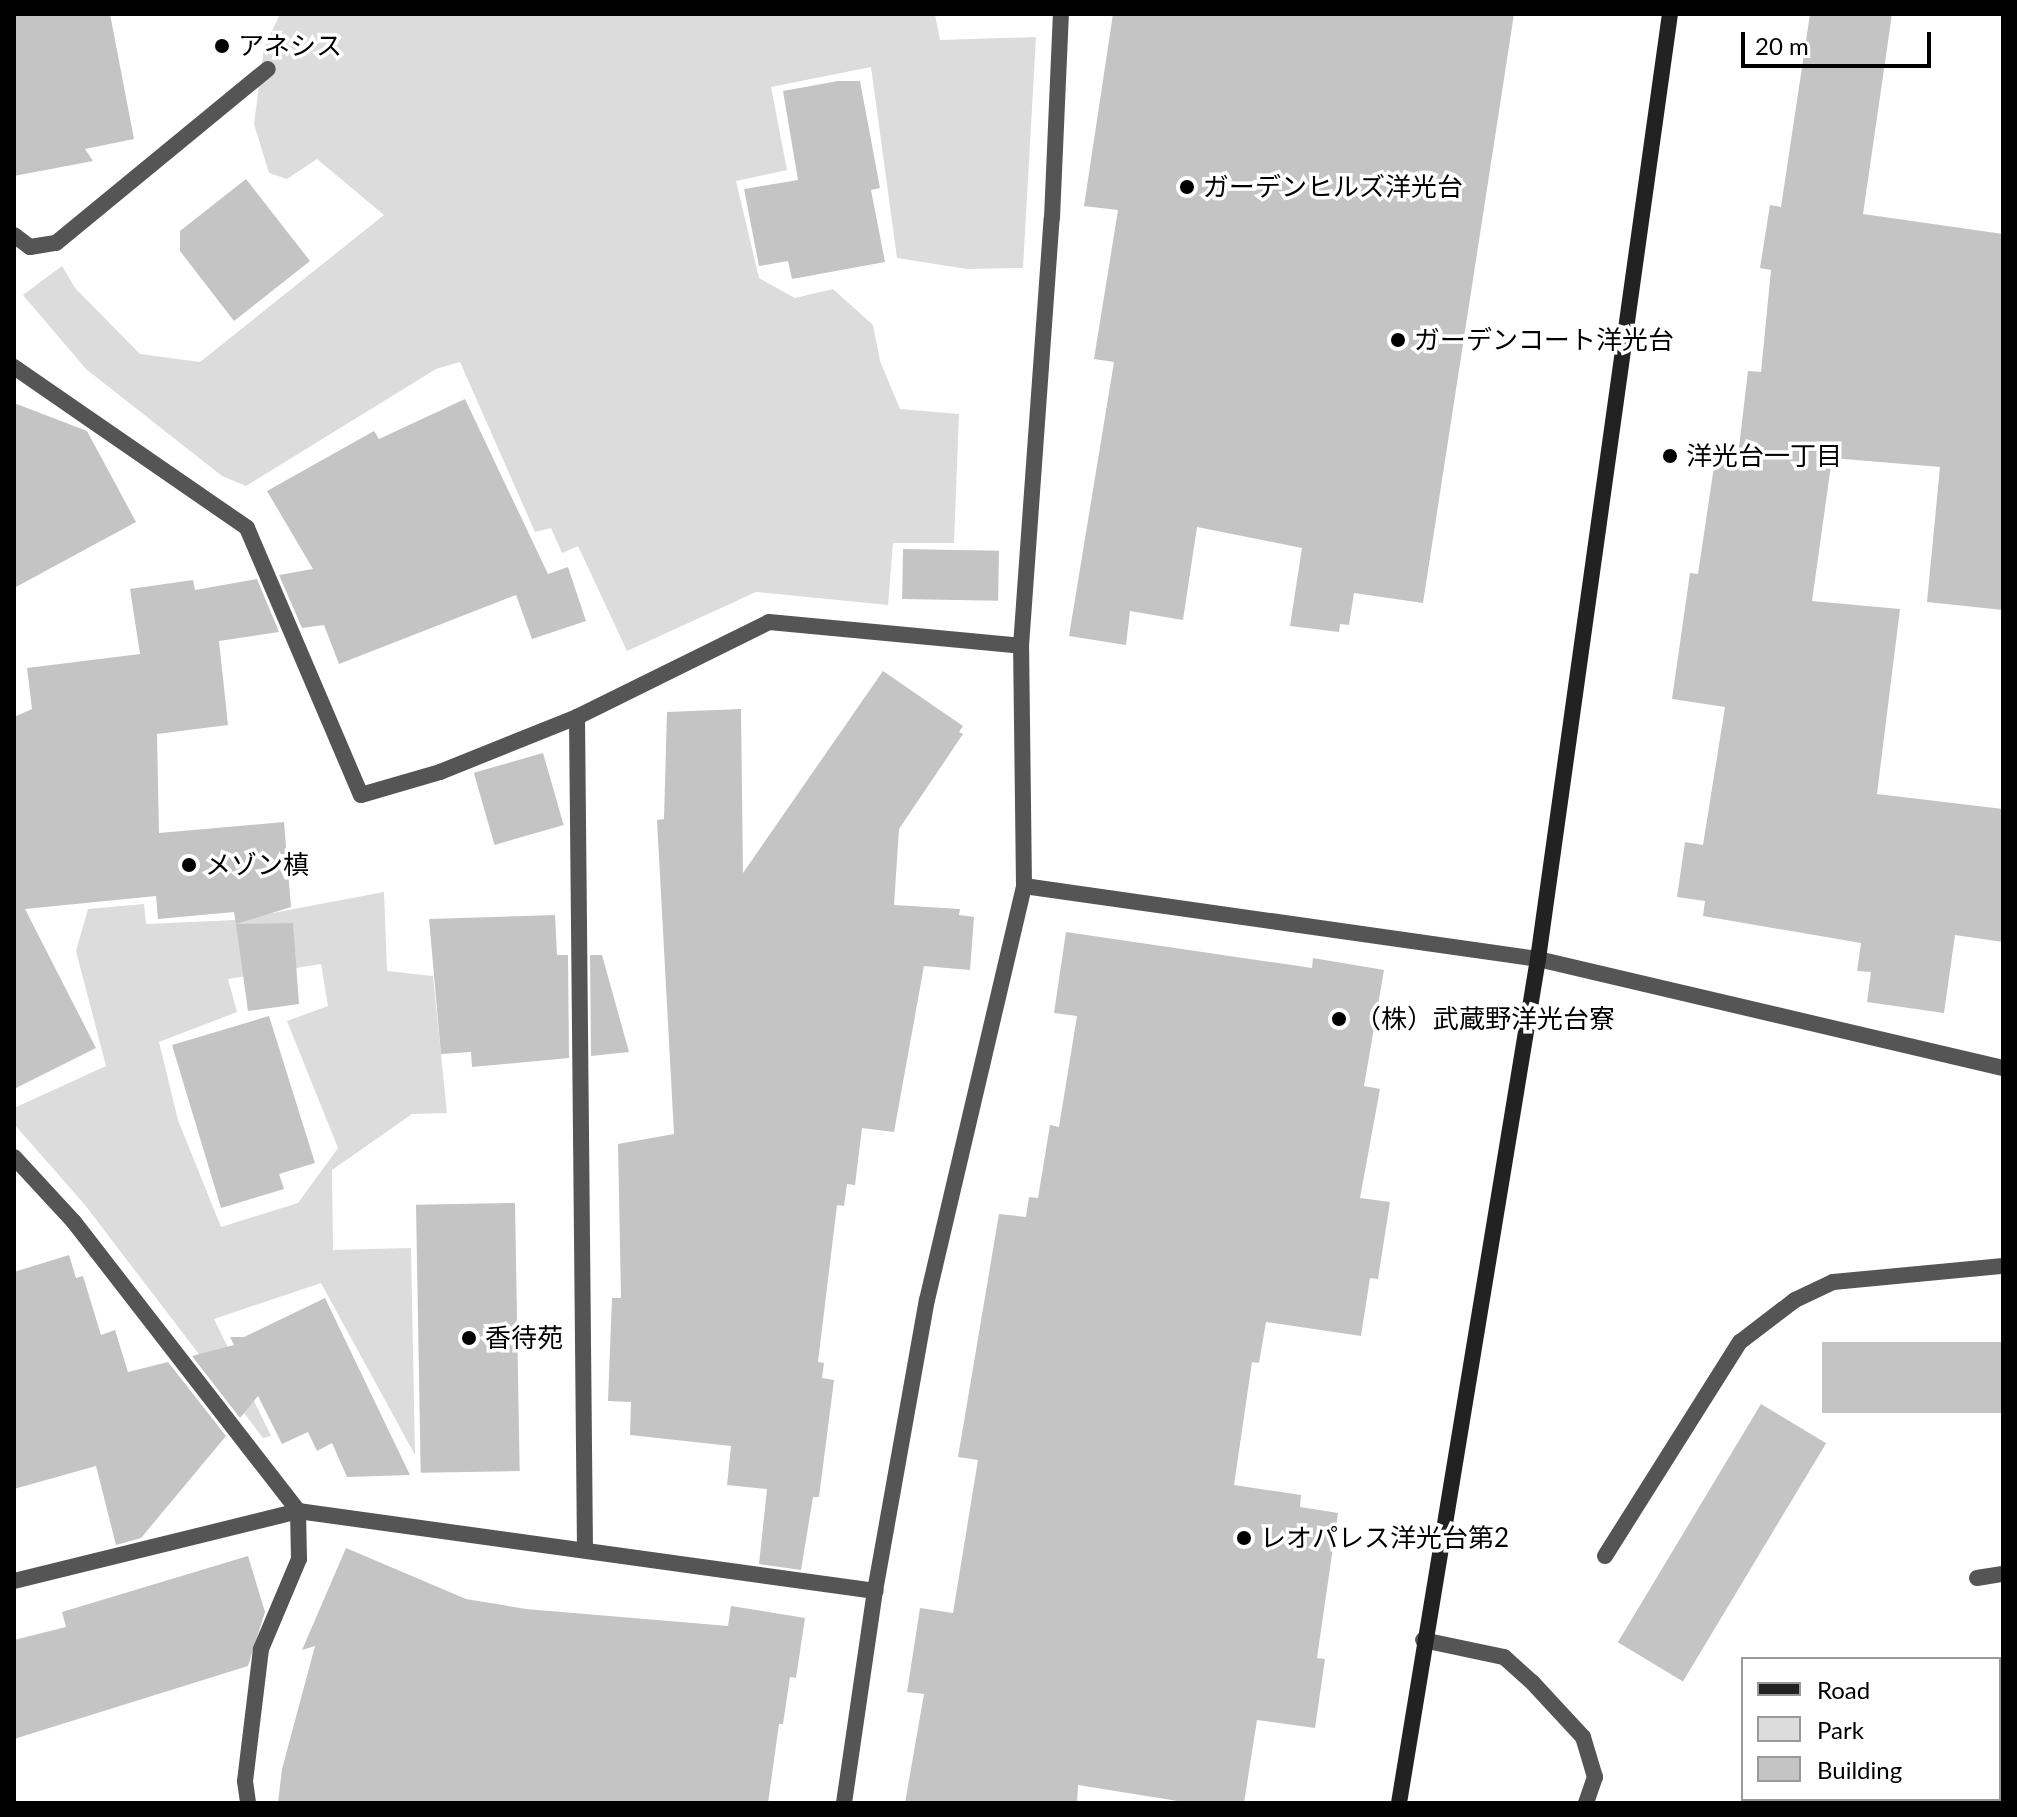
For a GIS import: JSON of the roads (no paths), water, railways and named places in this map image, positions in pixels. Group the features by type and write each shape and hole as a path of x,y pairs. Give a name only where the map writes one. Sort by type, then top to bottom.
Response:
{"street":[{"path":"844,1803 875,1591 927,1300 1024,886 1021,646 1052,218 1061,14"},
{"path":"1399,1803 1423,1640 1538,959 1670,14"},
{"path":"14,235 30,247 56,243 268,69"},
{"path":"14,367 247,528 361,795 440,772 577,717 769,622 1021,646"},
{"path":"577,717 585,1548"},
{"path":"1024,886 1538,959 2003,1068"},
{"path":"14,1157 74,1222 298,1511 299,1559 261,1649 245,1781 248,1803"},
{"path":"1605,1556 1740,1342 1795,1300 1833,1282 2003,1266"},
{"path":"14,1581 298,1511 585,1548 875,1591"},
{"path":"1977,1578 2003,1574"},
{"path":"1423,1640 1504,1657 1532,1682 1583,1737 1595,1777 1586,1803"}],"place":[{"name":"アネシス","path":"222,46"},
{"name":"ガーデンヒルズ洋光台","path":"1187,187"},
{"name":"ガーデンコート洋光台","path":"1398,340"},
{"name":"洋光台一丁目","path":"1670,456"},
{"name":"メゾン槙","path":"189,865"},
{"name":"（株）武蔵野洋光台寮","path":"1339,1019"},
{"name":"香待苑","path":"469,1338"},
{"name":"レオパレス洋光台第2","path":"1244,1538"}]}
